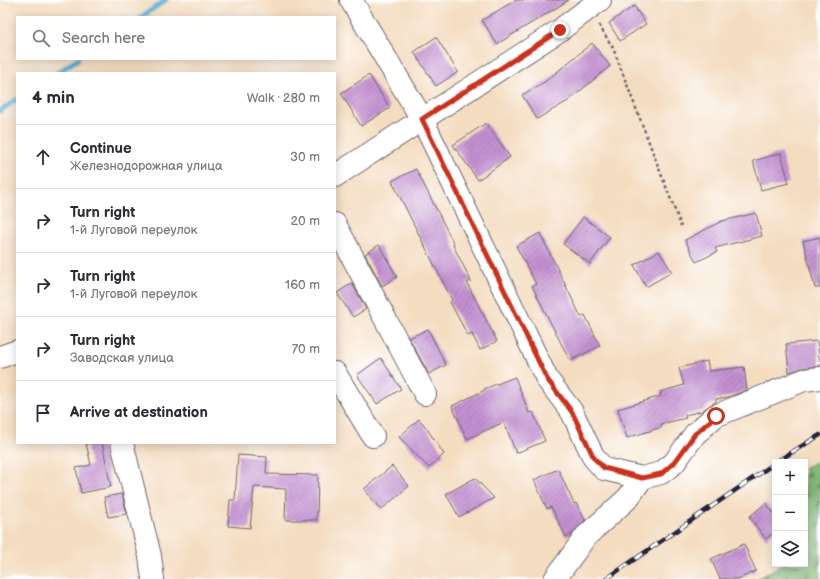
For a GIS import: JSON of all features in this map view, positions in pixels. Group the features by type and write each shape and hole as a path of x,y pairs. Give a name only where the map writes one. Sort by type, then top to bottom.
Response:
{"street":[{"path":"351,0 422,119 547,379 572,412 594,458 604,468 642,478 661,474 674,463 695,434 716,416 804,380 820,378"},
{"path":"336,175 560,30 595,4"},
{"path":"336,226 425,394"},
{"path":"0,357 16,351"},
{"path":"336,375 373,436"},
{"path":"122,444 150,556 153,579"},
{"path":"555,579 586,536 628,498 642,478"}],"path":[{"path":"595,4 681,226"}],"green space":[{"path":"820,460 820,579 757,579 778,567 808,567 808,466"}],"building":[{"path":"516,0 569,0 497,44 482,20"},
{"path":"634,6 646,24 620,41 609,23"},
{"path":"436,37 458,72 436,86 414,52"},
{"path":"592,43 610,66 568,101 537,119 522,95 546,81"},
{"path":"369,75 390,108 361,126 341,93"},
{"path":"486,123 510,157 478,180 453,145"},
{"path":"781,153 789,183 761,190 753,161"},
{"path":"416,169 471,281 467,283 497,341 480,350 472,334 468,336 450,302 452,300 392,181"},
{"path":"756,213 762,236 715,248 717,252 696,262 685,240 722,221"},
{"path":"583,217 610,237 590,264 563,244"},
{"path":"540,233 581,317 585,315 600,346 570,361 532,286 536,284 516,246"},
{"path":"820,237 820,288 815,288 803,241"},
{"path":"379,245 397,277 382,286 365,254"},
{"path":"659,251 672,272 646,287 634,265"},
{"path":"352,283 366,309 353,317 337,293"},
{"path":"428,329 446,365 429,374 409,338"},
{"path":"817,341 820,366 802,368 789,372 786,344"},
{"path":"381,358 401,389 377,404 357,375"},
{"path":"707,361 709,371 744,367 747,390 728,397 716,399 716,402 702,411 685,415 686,418 661,424 662,427 627,438 618,409 661,396 660,392 684,385 679,368"},
{"path":"515,377 529,413 533,412 545,441 516,453 504,422 467,439 452,406 485,390 484,389"},
{"path":"419,419 444,454 429,468 399,437"},
{"path":"86,444 102,444 111,487 81,493 76,468 91,465"},
{"path":"238,455 267,457 266,474 318,475 317,520 285,520 286,489 254,487 250,528 228,526 230,500 235,500"},
{"path":"392,466 409,486 381,510 364,489"},
{"path":"558,469 574,504 576,503 585,520 572,534 566,537 551,507 547,509 534,480"},
{"path":"475,478 494,498 459,517 446,494"},
{"path":"122,494 127,514 108,517 104,497"},
{"path":"766,503 772,511 772,534 766,539 749,517"},
{"path":"744,544 756,571 738,579 720,579 711,559"}],"waterway":[{"path":"142,16 166,0"},
{"path":"58,72 76,60"},
{"path":"0,111 16,100"}],"railway":[{"path":"781,459 820,435"},
{"path":"606,579 772,465"}],"route":[{"path":"560,30 422,119 547,379 572,412 594,458 604,468 642,478 661,474 674,463 695,434 716,416"}]}
